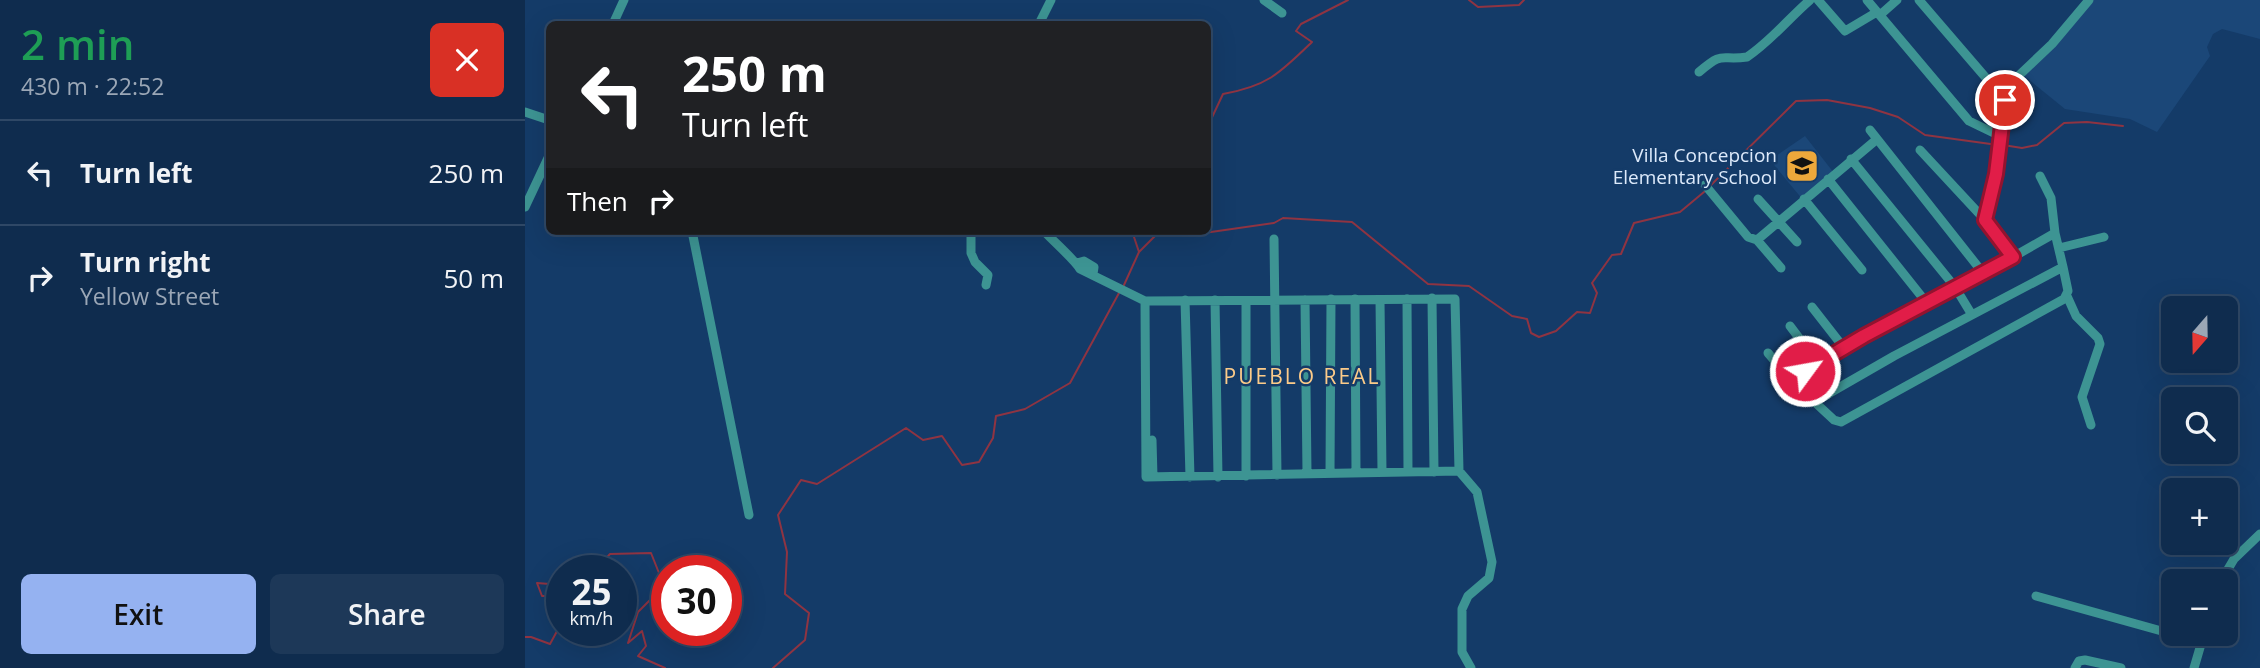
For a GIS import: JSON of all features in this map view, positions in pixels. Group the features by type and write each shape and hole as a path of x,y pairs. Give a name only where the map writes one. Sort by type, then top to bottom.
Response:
{"street":[{"path":"614,21 624,0"},
{"path":"1040,21 1051,0"},
{"path":"1264,0 1282,13"},
{"path":"1699,72 1724,55 1747,57 1770,40 1781,26 1810,0"},
{"path":"1818,0 1845,31 1897,0"},
{"path":"1867,0 1969,121 1998,136"},
{"path":"1919,0 2005,100"},
{"path":"1985,220 1996,174 1998,136 2005,100 2012,82 2052,44 2089,0"},
{"path":"525,112 546,119"},
{"path":"1870,130 1983,273"},
{"path":"1757,240 1876,140"},
{"path":"1920,150 1985,220 2013,257"},
{"path":"1851,159 1955,287 1972,314"},
{"path":"525,206 546,162"},
{"path":"2040,176 2051,198 2067,296 2076,316 2098,338 2100,344 2082,397 2091,425"},
{"path":"1828,179 1926,302"},
{"path":"1708,188 1748,237 1757,240 1781,268"},
{"path":"1758,199 1797,242"},
{"path":"1804,199 1862,271"},
{"path":"1791,380 1818,362 2055,233"},
{"path":"693,235 749,515"},
{"path":"971,235 971,253 975,262 988,275 986,285"},
{"path":"1048,235 1067,257 1077,262 1080,270 1147,301 1452,298 1457,301 1459,471"},
{"path":"2059,248 2104,237"},
{"path":"1274,239 1277,475"},
{"path":"1814,402 2063,267"},
{"path":"1768,353 1814,402 1836,421 1841,422 2053,307 2067,296"},
{"path":"1330,473 1331,299"},
{"path":"1356,299 1356,472"},
{"path":"1407,299 1408,472"},
{"path":"1432,299 1434,472"},
{"path":"1185,300 1190,477"},
{"path":"1215,300 1219,477"},
{"path":"1305,300 1307,474"},
{"path":"1380,300 1382,472"},
{"path":"1147,301 1146,477 1459,471 1474,485 1492,562 1489,578 1468,596 1462,609 1462,652 1471,668"},
{"path":"1246,301 1246,476"},
{"path":"1812,307 1844,348"},
{"path":"1790,326 1818,362"},
{"path":"2228,569 2234,559 2260,534"},
{"path":"2036,596 2161,627"},
{"path":"2194,668 2201,646"},
{"path":"2075,668 2079,661 2085,660 2121,668"}],"shaded area":[{"path":"2090,0 2260,0 2260,39 2222,29 2213,34 2207,47 2210,56 2157,132 2130,119 2065,109 2022,74"},
{"name":"Villa Concepcion Elementary School","path":"1805,136 1834,173 1803,200 1770,160"}],"waterway":[{"path":"1211,120 1223,94 1251,87 1272,77 1312,42 1296,31 1301,24 1348,0"},
{"path":"1469,0 1478,7 1519,5 1524,0"},
{"path":"1710,186 1796,101 1827,100 1870,108 1898,117 1925,135 1998,145"},
{"path":"2003,145 2022,148 2037,145 2064,123 2087,122 2123,126"},
{"path":"1211,232 1274,223 1283,218 1352,222 1428,284 1469,286 1512,316 1527,319 1531,333 1539,337 1556,331 1577,312 1590,313 1597,293 1592,283 1612,255 1621,254 1634,223 1680,212 1704,192"},
{"path":"1124,285 1139,252 1133,235"},
{"path":"1139,252 1156,235"},
{"path":"773,668 805,640 809,613 785,594 787,552 778,515 801,480 817,484 906,428 923,440 942,436 962,465 979,462 993,438 996,416 1025,409 1070,383 1119,293"},
{"path":"609,555 651,553 659,573 652,598 637,615"},
{"path":"546,584 537,583 542,596 546,596"},
{"path":"637,635 642,631 646,646 638,656 665,668"},
{"path":"525,637 546,643"}],"place":[{"name":"Villa Concepcion Elementary School","path":"1802,166"}],"district":[{"name":"PUEBLO REAL","path":"1302,377"}],"route":[{"path":"1805,371 1864,336 2013,257 1985,220 1996,174 2005,100"}]}
